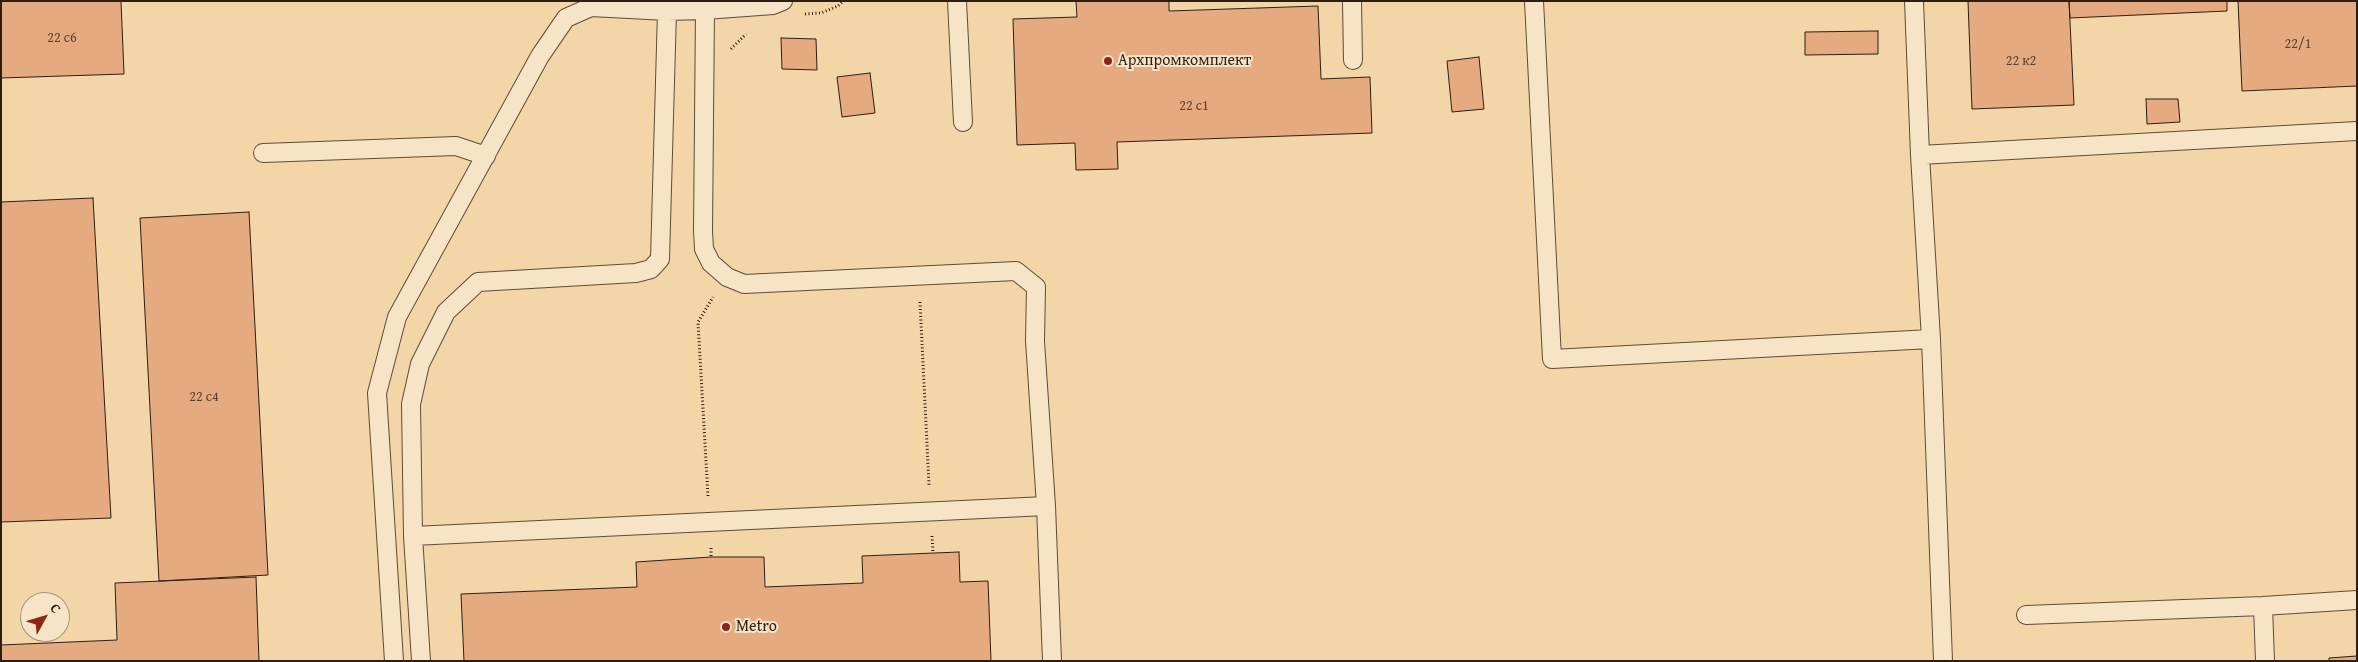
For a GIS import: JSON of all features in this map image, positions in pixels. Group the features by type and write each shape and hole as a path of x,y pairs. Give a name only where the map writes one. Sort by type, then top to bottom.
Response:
{"lane":[{"path":"394,661 376,393 397,317 540,56 566,18 591,7 705,10 772,5 783,1"},
{"path":"957,1 963,122"},
{"path":"1352,1 1354,60"},
{"path":"1534,1 1552,359 1931,339"},
{"path":"1914,1 1920,155 1931,339 1942,661"},
{"path":"421,661 414,536 411,404 420,364 446,312 478,282 636,273 651,269 660,259 667,10"},
{"path":"705,10 704,249 711,263 727,277 744,284 1016,271 1036,287 1038,404 1046,506 1052,661"},
{"path":"1920,155 2357,130"},
{"path":"263,153 456,146 486,156"},
{"path":"414,536 1046,506"},
{"path":"2026,615 2263,606 2357,600"},
{"path":"2263,606 2265,661"}],"path":[{"path":"918,275 932,553"}],"building":[{"path":"1,1 121,1 124,74 1,78"},
{"path":"1076,1 1169,1 1169,11 1318,6 1321,79 1370,77 1372,133 1117,142 1118,169 1076,170 1075,143 1017,145 1013,19 1077,17"},
{"path":"1968,1 2069,1 2074,105 1972,109"},
{"path":"2069,1 2227,1 2227,11 2070,18"},
{"path":"2238,1 2357,1 2357,86 2242,91"},
{"path":"1878,31 1878,54 1805,55 1805,32"},
{"path":"781,38 816,39 817,70 782,69"},
{"path":"1479,57 1484,109 1452,112 1447,61"},
{"path":"870,73 875,113 842,117 837,77"},
{"path":"2146,99 2178,99 2180,122 2147,124"},
{"path":"93,198 111,518 1,522 1,202"},
{"path":"249,212 268,575 159,581 140,218"},
{"name":"Metro","path":"959,552 960,582 988,581 991,661 464,661 461,594 637,587 636,562 711,557 764,557 765,587 863,583 862,556"},
{"path":"256,577 259,661 1,661 1,645 117,640 115,583"},
{"path":"2357,656 2357,661 2329,661 2329,658"}],"place":[{"name":"Архпромкомплект","path":"1108,61"},
{"name":"Metro","path":"726,627"}]}
